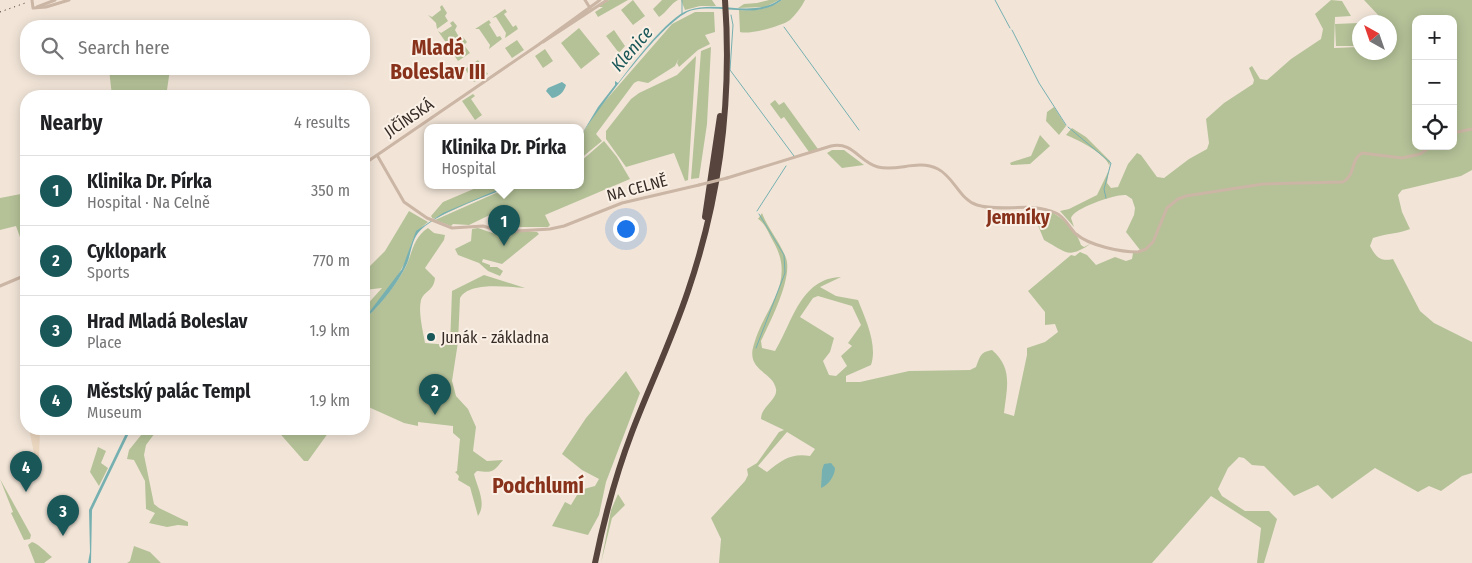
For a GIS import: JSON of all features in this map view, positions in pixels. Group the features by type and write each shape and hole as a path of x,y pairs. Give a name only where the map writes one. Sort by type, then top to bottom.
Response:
{"highway":[{"path":"595,563 607,512 629,442 679,318 706,229 723,138 726,79 723,1"},
{"path":"591,563 614,474 639,402 675,317 703,228 713,176 720,122 724,16"}],"street":[{"path":"32,0 35,7"},
{"path":"35,7 37,0 45,3"},
{"path":"35,7 54,0"},
{"path":"35,7 69,0"},
{"path":"585,0 591,9"},
{"name":"JIČÍNSKÁ","path":"591,9 600,0"},
{"name":"JIČÍNSKÁ","path":"370,160 542,42 607,0"},
{"path":"1457,132 1472,129"},
{"name":"NA CELNĚ","path":"377,155 392,176 402,199 427,218 452,228 483,226 502,232 550,230 622,203 727,178 838,145 850,148 869,163 878,167 918,164 932,167 946,175 971,203 1010,209 1031,206 1046,209 1061,216 1076,234 1084,239 1132,252 1146,249 1153,242 1162,215 1178,199 1263,184 1344,182 1352,174 1355,159 1362,153 1402,158 1420,154 1426,150"},
{"path":"0,286 20,278"}],"green space":[{"path":"609,0 628,0 598,17 595,12 603,7 598,7"},
{"path":"633,0 645,16 633,25 621,10"},
{"path":"662,0 678,0 659,17 653,9"},
{"path":"681,0 712,0 716,6 700,6 685,10"},
{"path":"779,0 765,7 738,8 744,4"},
{"path":"782,0 805,0 790,20 786,22 758,31 740,32 739,10 762,9 773,6"},
{"path":"1331,0 1342,1 1351,16 1335,17 1334,48 1352,47 1352,60 1397,60 1397,15 1378,15 1364,0 1472,0 1472,170 1461,176 1402,190 1398,195 1402,212 1410,229 1373,238 1370,246 1379,258 1385,260 1393,259 1420,311 1434,323 1472,342 1472,473 1462,476 1441,491 1429,486 1418,492 1375,468 1332,499 1318,485 1294,496 1264,466 1252,465 1244,458 1239,457 1228,468 1218,489 1222,496 1245,511 1269,511 1277,519 1264,563 1257,563 1261,528 1211,496 1152,563 719,563 721,539 711,518 745,481 748,475 747,469 757,463 779,432 784,430 761,419 764,410 776,393 776,389 770,378 756,365 752,353 759,330 777,294 782,269 780,256 773,241 765,226 758,219 762,213 786,258 787,267 784,288 761,341 762,348 775,351 799,304 807,294 816,285 827,279 841,277 820,287 836,296 858,300 870,332 873,349 871,365 846,376 846,382 860,382 909,371 970,370 976,367 983,354 992,350 999,357 1006,371 1007,386 1004,413 1014,416 1027,348 1045,342 1058,332 1055,324 1045,325 1045,312 1028,291 1071,255 1075,256 1080,252 1087,255 1096,265 1115,257 1126,261 1132,259 1133,253 1140,250 1126,232 1134,215 1135,208 1132,199 1126,195 1105,199 1079,210 1071,218 1074,227 1060,211 1069,209 1097,195 1109,171 1107,183 1111,188 1118,187 1128,164 1137,153 1141,155 1157,177 1164,178 1189,159 1207,149 1209,143 1206,119 1224,103 1253,84 1254,80 1249,68 1252,66 1260,79 1267,80 1291,59 1321,39 1323,29 1315,14","holes":["818,296 852,306 861,325 848,343 852,346 841,356 847,366 836,376 829,375 823,361 830,352 834,338 800,317 813,298","787,432 815,449 810,456 803,455 787,458 767,472 758,466"]},
{"path":"442,5 447,13 445,16 448,21 437,29 436,23 428,15 432,17 441,10 440,7"},
{"path":"505,9 507,12 504,14 513,27 516,25 518,29 505,38 506,33 496,17 492,18"},
{"path":"695,12 714,12 715,32 705,35 710,44 698,50 679,67 677,63 679,58 675,66 648,83 638,81 634,83 596,134 602,141 584,156 584,131 599,108 672,24"},
{"path":"489,20 491,23 489,24 497,37 500,36 502,39 489,49 490,45 479,29 475,29"},
{"path":"453,21 457,26 455,30 459,37 447,44 438,31 441,33 452,26 450,23"},
{"path":"1352,23 1352,46 1336,46 1335,24"},
{"path":"579,28 600,54 581,69 561,43"},
{"path":"614,30 625,46 619,53 606,36"},
{"path":"462,36 467,42 464,45 470,53 458,61 448,46 450,44 453,48 463,42 460,38"},
{"path":"517,40 524,50 512,58 505,48"},
{"path":"711,47 707,124 699,178 691,179 701,51"},
{"path":"545,49 553,61 543,68 535,56"},
{"path":"696,56 688,180 685,181 674,153 626,167 606,139 606,131 631,99 639,93 677,75"},
{"path":"478,60 488,74 474,82 465,69"},
{"path":"110,75 169,75 167,90 111,90"},
{"path":"473,94 475,96 471,99 482,115 475,120 462,101"},
{"path":"775,100 779,105 784,102 818,149 809,152 784,117 781,119 770,104"},
{"path":"1054,107 1066,126 1059,135 1046,121 1047,112"},
{"path":"1072,128 1086,137 1110,161 1109,166 1098,153 1066,135"},
{"path":"1040,135 1050,146 1030,164 1011,165 1010,163 1012,162 1031,156"},
{"path":"604,141 617,157 630,179 545,215 550,225 548,227 499,227 493,216 496,212 469,225 453,224 451,226 435,220 505,189 584,189 584,158"},
{"path":"832,150 844,150 864,165 842,168 827,153"},
{"path":"474,189 500,189 433,219 431,216 443,202"},
{"path":"20,194 20,237 16,226 0,230 0,198"},
{"path":"409,211 428,222 414,238 405,261 390,288 370,311 370,301 382,288 370,289 370,266 385,251"},
{"path":"1049,211 1069,225 1081,245 1084,247 1092,243 1078,251 1072,253 1063,251 1044,240 1037,223"},
{"path":"428,228 434,233 445,235 444,240 425,268 435,278 433,286 422,297 420,305 425,343 450,345 452,291 484,275 525,288 481,287 472,289 460,298 458,342 452,381 456,396 468,409 476,427 473,451 487,461 503,460 492,471 477,471 474,474 481,495 482,506 478,516 470,487 458,480 459,476 455,472 457,471 460,439 453,433 453,426 418,422 418,426 404,423 370,408 370,314 394,286 404,271 417,240"},
{"path":"478,228 498,235 520,231 537,232 539,234 502,264 483,259 482,262 490,265 490,267 497,267 503,271 500,276 488,271 479,263 458,255 455,249 471,241 472,229"},
{"path":"626,371 640,393 606,482 599,515 588,535 552,526 565,502 571,505 580,490 595,486 599,479 582,470 562,454 586,418"},
{"path":"141,435 154,435 146,445 144,455 154,504 188,522 188,526 167,527 149,523 155,513 146,509 145,481 134,460 127,459 129,450"},
{"path":"281,435 327,435 308,461 304,461"},
{"path":"98,447 106,451 101,463 108,468 99,486 90,472"},
{"path":"0,479 31,535 30,539 24,540 11,513 13,512"},
{"path":"618,494 625,505 612,518 601,563 611,510"},
{"path":"32,542 52,557 44,563 35,563 28,545"},
{"path":"134,546 150,552 161,563 127,563 130,561"}],"shaded area":[{"path":"30,435 40,435 39,459 35,458"}],"water":[{"path":"782,0 762,9 704,9 693,10 681,16 666,29 633,66 584,131 598,107 615,85 615,81 618,83 651,42 680,14 700,7 758,8"},
{"path":"562,82 566,85 564,90 552,98 546,91 548,88"},
{"path":"500,189 504,189 436,218 418,233 405,268 382,301 370,314 402,269 416,231 443,213"},
{"path":"125,435 128,435 92,510 91,563 88,563 90,552 89,510"},
{"path":"831,463 835,468 834,474 831,480 821,488 824,464"}],"waterway":[{"path":"682,0 682,14"},
{"path":"995,0 1010,28"},
{"path":"731,15 733,25 730,70 794,156"},
{"path":"784,27 859,130"},
{"path":"1012,30 1039,83 1066,125"},
{"path":"1068,127 1111,163 1104,189 1106,198"},
{"path":"757,211 786,166"},
{"path":"756,348 785,273 784,255 759,214"}],"railway":[{"path":"0,12 28,2"}],"place":[{"name":"Klinika Dr. Pírka","path":"504,246"},
{"name":"Junák - základna","path":"431,337"},
{"name":"Cyklopark","path":"435,415"},
{"name":"Městský palác Templ","path":"26,492"},
{"name":"Hrad Mladá Boleslav","path":"63,536"}],"district":[{"name":"Mladá Boleslav III","path":"438,60"},
{"name":"Jemníky","path":"1018,217"},
{"name":"Podchlumí","path":"538,486"}],"water label":[{"name":"Klenice","path":"632,49"}]}
